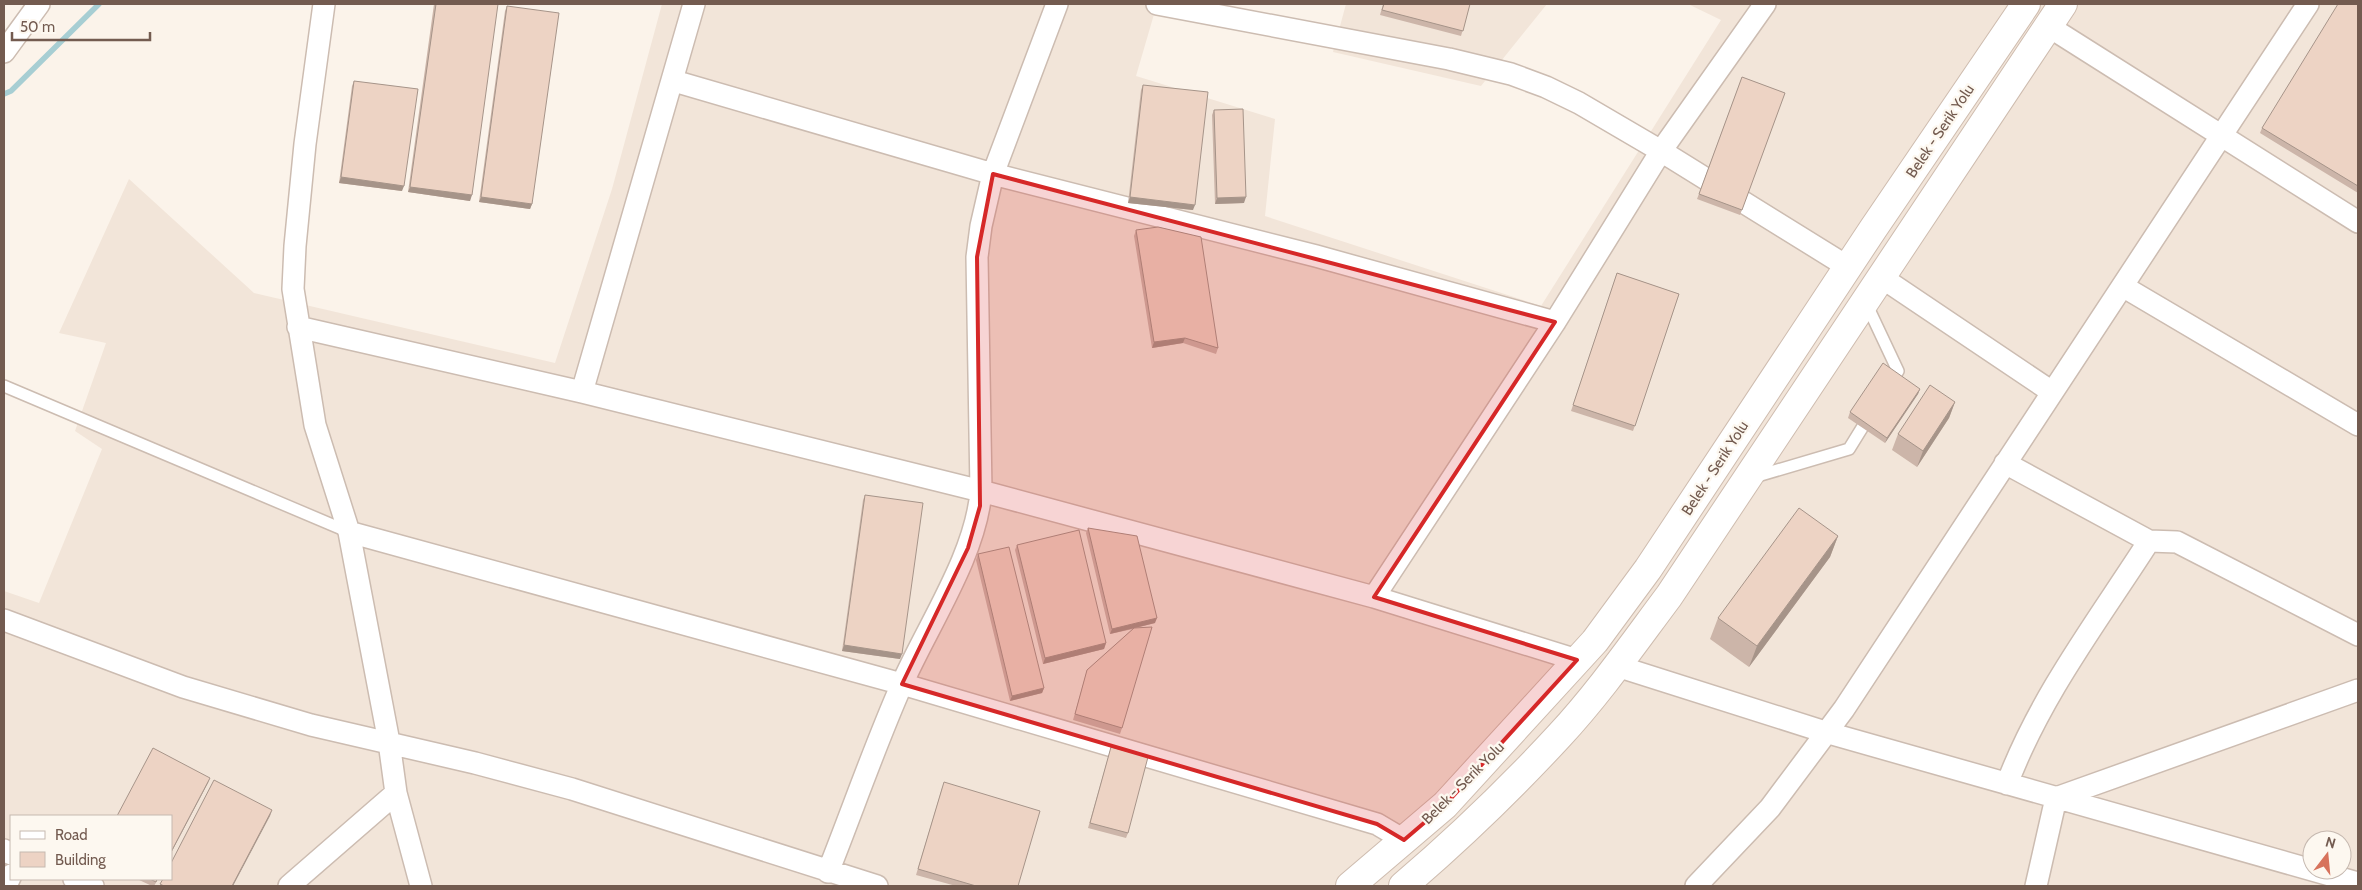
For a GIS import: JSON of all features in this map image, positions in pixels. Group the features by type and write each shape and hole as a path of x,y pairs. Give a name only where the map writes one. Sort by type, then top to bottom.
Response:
{"main road":[{"name":"Belek - Serik Yolu","path":"1350,886 1445,805 1595,641 1648,569 1848,266 2026,4"},
{"name":"Belek - Serik Yolu","path":"1404,886 1458,840 1546,749 1617,666 1669,596 2063,4"}],"street":[{"path":"4,52 39,4"},
{"path":"324,4 305,144 295,246 293,289 315,425 349,532 389,742 396,793 422,886"},
{"path":"582,392 674,81 694,4"},
{"path":"828,872 902,684 973,534 982,491 977,257 981,226 993,174 1057,4"},
{"path":"1157,4 1449,59 1511,74 1580,103 1848,266"},
{"path":"1696,886 1770,808 1844,709 2052,392 2124,287 2308,4"},
{"path":"1374,597 1555,322 1661,151 1757,8"},
{"path":"2048,26 2358,222"},
{"path":"674,81 993,174 1316,256 1555,322"},
{"path":"1881,277 2052,392"},
{"path":"2124,287 2358,425"},
{"path":"298,327 582,392 982,491 1374,597 1577,660"},
{"path":"2005,463 2148,541 2176,542 2358,635"},
{"path":"349,532 902,684 1377,824 1404,840"},
{"path":"2007,784 2021,748 2042,709 2148,541"},
{"path":"4,620 183,687 311,725 389,742 572,789 828,872 877,886"},
{"path":"1617,666 1825,732 2358,883"},
{"path":"2056,798 2358,690"},
{"path":"289,886 396,793"},
{"path":"2036,886 2056,798"},
{"path":"77,880 93,886"}],"lane":[{"path":"1747,479 1849,449 1898,371 1866,301"},
{"path":"4,386 349,532"}],"highlighted area":[{"path":"993,174 1555,322 1374,597 1577,660 1445,805 1404,840 1377,824 902,684 968,548 980,506 977,257"}],"shaded area":[{"path":"662,4 1157,4 1136,76 1275,119 1265,216 1541,306 1721,20 1688,4 2358,4 2358,886 4,886 4,591 39,603 102,449 75,431 106,343 59,333 129,179 254,293 555,363 612,189"},
{"path":"1346,4 1547,4 1481,86 1333,52"}],"building":[{"path":"436,4 498,4 472,195 410,187"},
{"path":"1384,4 1470,4 1463,31 1382,10"},
{"path":"2338,4 2358,4 2358,186 2262,128"},
{"path":"507,6 559,13 532,204 481,197"},
{"path":"1742,77 1785,93 1742,210 1699,194"},
{"path":"354,81 418,89 404,186 341,177"},
{"path":"1143,85 1208,92 1195,205 1130,197"},
{"path":"1243,109 1246,197 1217,198 1214,110"},
{"path":"1158,227 1201,237 1218,348 1185,338 1154,342 1136,230"},
{"path":"1617,273 1679,294 1635,426 1573,405"},
{"path":"1883,363 1920,389 1887,438 1850,412"},
{"path":"1930,385 1955,402 1923,451 1898,434"},
{"path":"865,495 923,503 902,654 844,645"},
{"path":"1799,508 1838,536 1757,646 1718,618"},
{"path":"1088,528 1137,536 1157,618 1112,629"},
{"path":"1079,530 1106,643 1045,658 1017,545"},
{"path":"1009,547 1044,688 1012,696 978,554"},
{"path":"1152,627 1122,728 1075,714 1087,670 1134,628"},
{"path":"1111,747 1148,757 1128,833 1090,823"},
{"path":"153,748 210,778 172,850 172,815 118,815"},
{"path":"214,780 272,810 232,886 164,886 160,884 162,880 172,880 172,861"},
{"path":"944,782 1040,811 1018,886 976,886 918,869"}],"waterway":[{"path":"4,94 11,91 99,4"}]}
